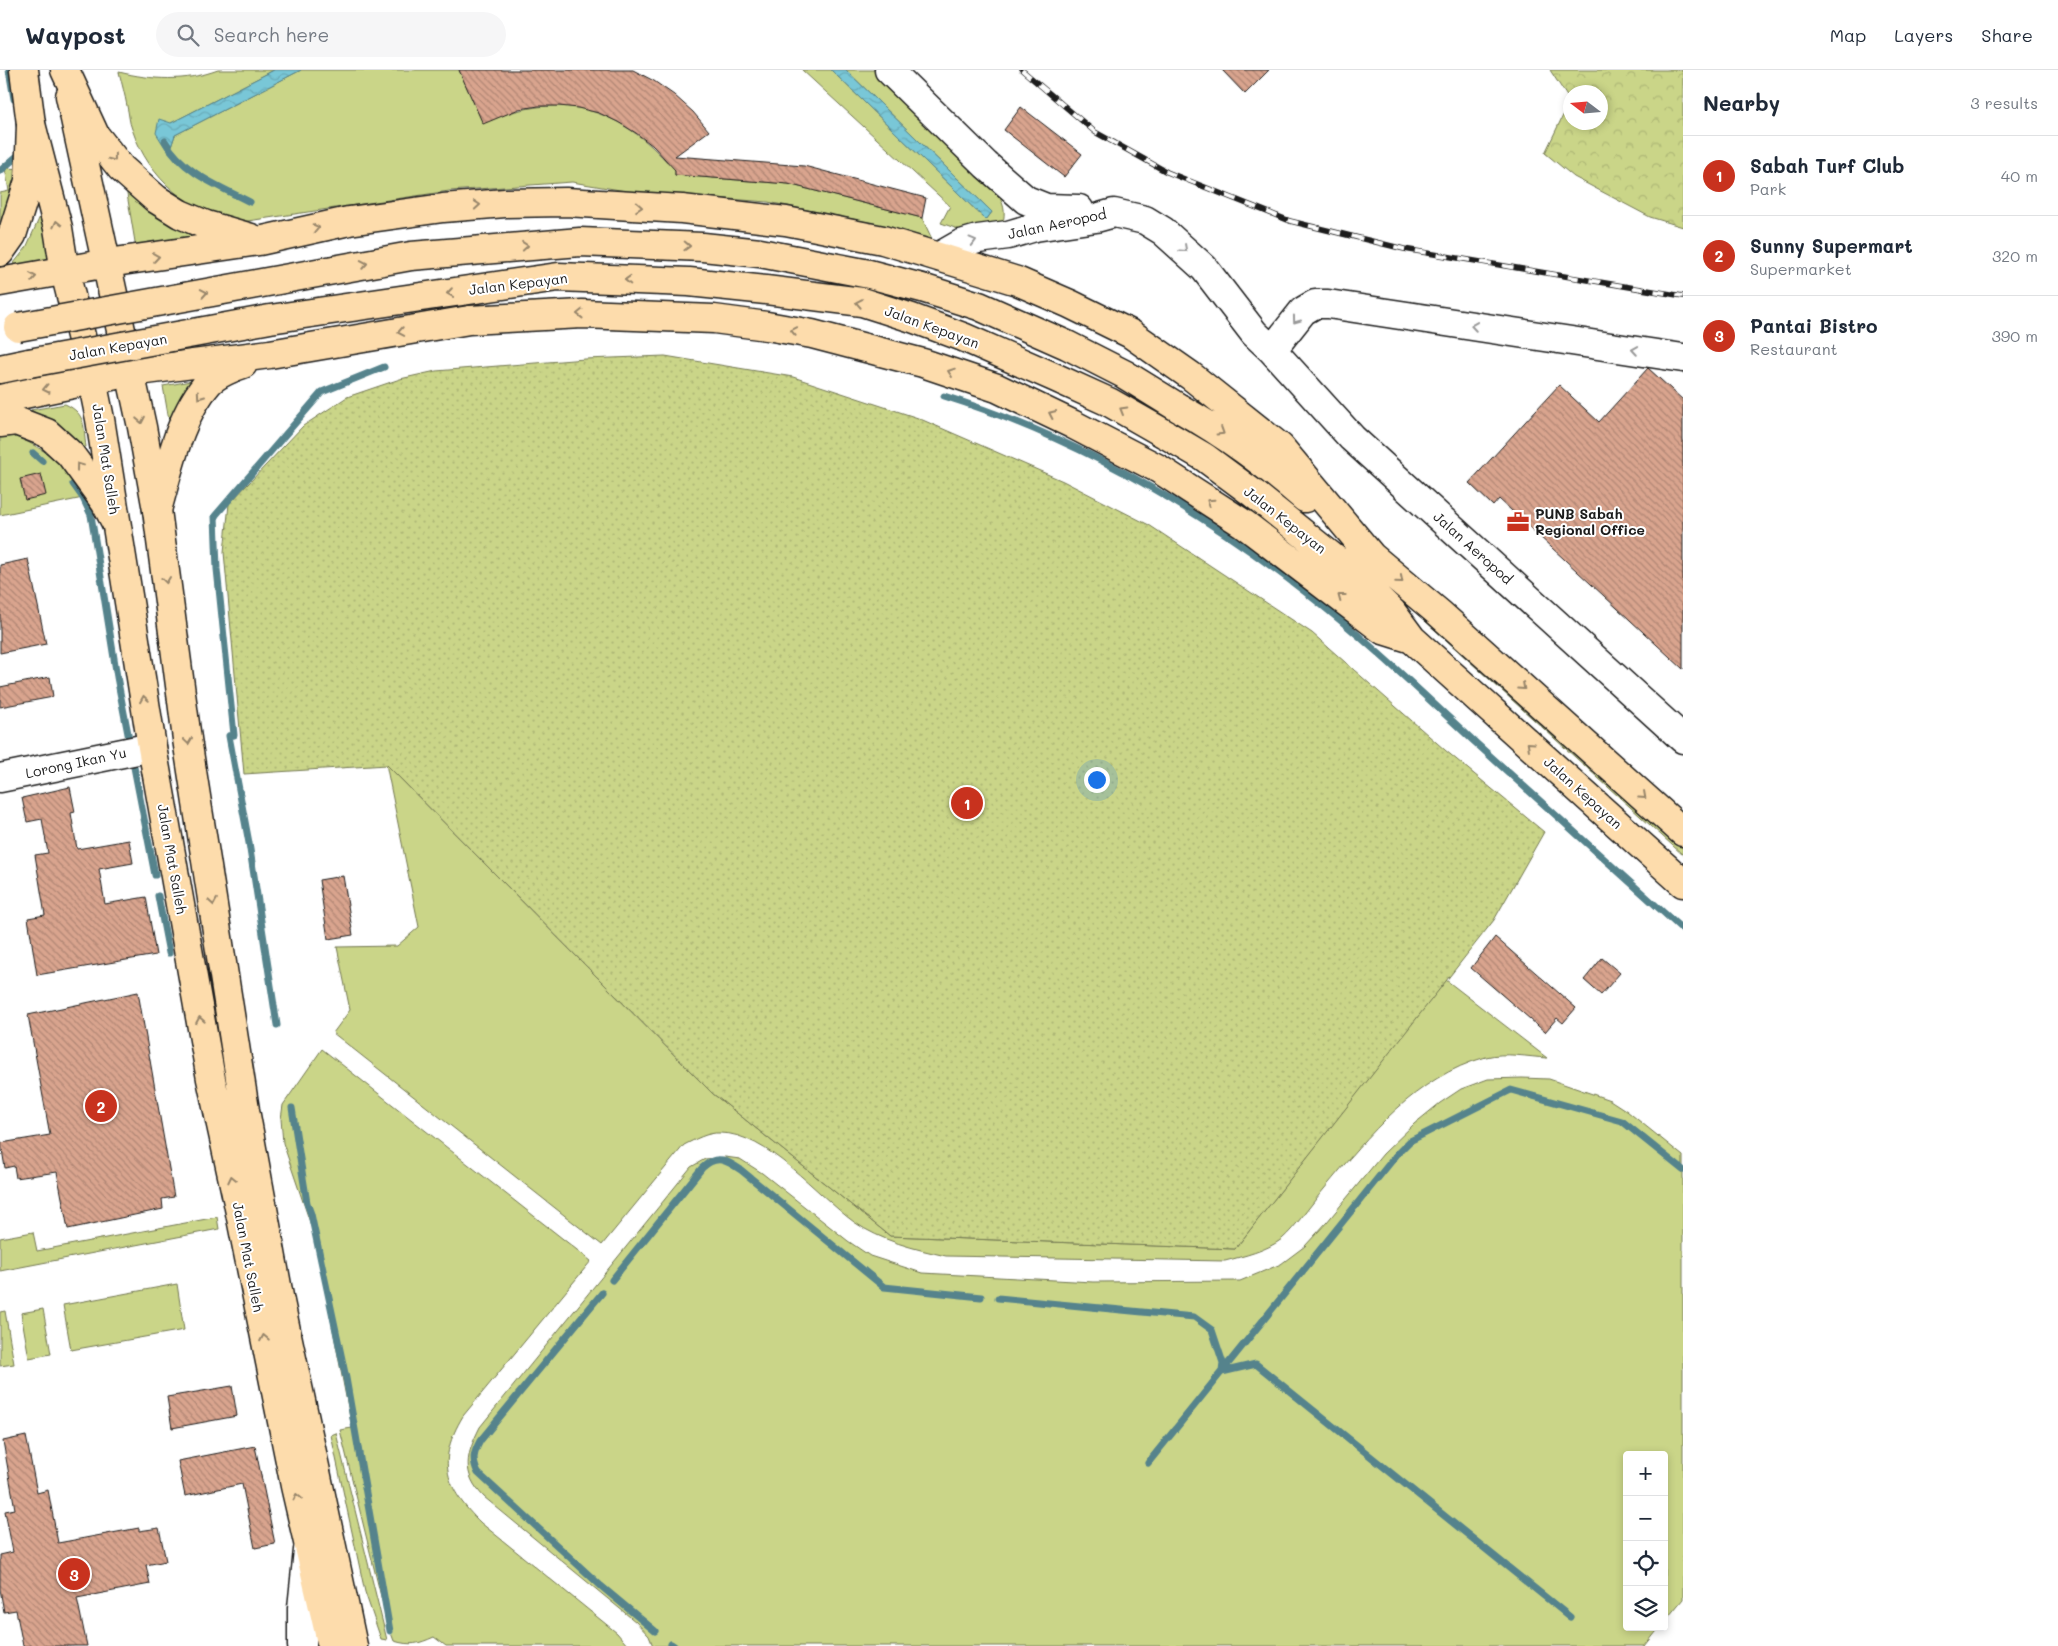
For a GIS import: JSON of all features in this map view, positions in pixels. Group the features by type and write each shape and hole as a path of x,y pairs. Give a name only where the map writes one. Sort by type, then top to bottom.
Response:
{"main road":[{"name":"Jalan Mat Salleh","path":"24,70 31,124 58,228 65,272 92,380 152,747 211,1079 238,1203 270,1372 332,1646"},
{"name":"Jalan Mat Salleh","path":"64,70 108,263 157,510 187,739 245,1110 280,1302 353,1646"},
{"path":"64,70 95,135 121,168 142,187 156,199 180,214 206,226 259,241"},
{"path":"0,252 12,235 29,181 31,124"},
{"path":"0,282 108,263 259,241 349,222 443,208 505,203 566,202 682,209 786,221 883,240 1017,281 1132,334 1191,376 1280,447 1372,557"},
{"name":"Jalan Kepayan","path":"0,330 411,256 580,242 703,247 760,253 869,274 922,288 979,306 1067,345 1124,374 1222,433 1267,465 1439,613 1683,832"},
{"name":"Jalan Kepayan","path":"0,369 270,319 558,277 689,282 862,302 963,337 1062,380 1109,402 1204,457 1254,494 1352,573 1392,612 1412,639 1683,883"},
{"path":"0,399 131,372 270,354 469,320 582,314 714,319 767,326 812,334 923,363 997,388 1072,424 1159,469 1244,524 1383,630 1412,639"},
{"path":"157,510 176,442 193,406 210,381 236,366 270,354"},
{"path":"0,423 16,421 47,433 70,454 105,502 115,521"}],"street":[{"path":"888,70 986,165 1026,200 1046,208 1098,209 1114,212"},
{"path":"986,165 1011,212 1012,220 1008,235"},
{"name":"Jalan Aeropod","path":"940,256 961,244 1008,235 1035,227 1096,218 1114,212 1145,220 1163,231 1204,268 1254,333 1272,350 1352,438 1681,737"},
{"path":"1272,350 1303,311 1315,304 1328,304 1683,358"},
{"name":"Lorong Ikan Yu","path":"0,778 152,747"},
{"path":"301,1646 302,1608 308,1545"}],"green space":[{"path":"218,70 274,70 171,123 171,147 175,135 301,70 459,70 483,123 509,113 534,107 558,106 582,109 604,116 626,127 647,142 667,162 675,156 675,175 788,184 922,218 932,239 872,223 768,202 626,191 572,182 449,191 241,222 222,218 189,202 174,191 149,164 139,147 131,126 119,72 143,77 181,78"},
{"path":"802,70 831,70 986,220 992,212 846,70 876,70 944,135 1000,198 1004,211 1004,220 1000,233 975,235 941,223 950,206"},
{"path":"1550,70 1683,70 1683,227 1650,217 1574,177 1545,153 1563,116 1563,130 1608,130 1608,85 1563,85 1563,90"},
{"path":"5,168 25,169 0,237 0,193 9,191"},
{"path":"125,182 188,234 200,240 137,254"},
{"path":"42,212 51,266 6,273 26,248"},
{"path":"665,356 793,377 918,418 1063,481 1149,525 1312,633 1445,750 1544,832 1494,920 1235,1249 890,1236 712,1093 387,765 244,774 224,552 229,504 303,426 347,397 400,379 436,371 585,359"},
{"path":"219,376 176,461 163,386"},
{"path":"65,404 81,417 86,447 79,448 53,424 31,410"},
{"path":"0,433 32,444 54,458 77,483 83,498 0,515"},
{"path":"1361,558 1683,848 1683,855 1360,562"},
{"path":"386,764 712,1093 890,1236 1235,1249 1446,980 1547,1058 1509,1055 1486,1057 1460,1066 1437,1078 1415,1093 1376,1129 1282,1239 1262,1250 1225,1261 946,1256 898,1244 864,1229 854,1222 791,1167 756,1143 738,1136 720,1133 706,1135 684,1145 602,1245 333,1033 350,1010 337,947 397,946 419,927"},
{"path":"322,1049 591,1261 463,1416 449,1447 448,1473 452,1486 459,1498 481,1523 617,1633 628,1646 446,1646 434,1637 414,1644 394,1641 388,1625 340,1430 352,1428 315,1237 283,1143 281,1119 283,1105"},
{"path":"1488,1079 1549,1079 1610,1100 1627,1111 1683,1156 1683,1599 1668,1617 1668,1451 1623,1451 1623,1631 1657,1631 1645,1646 653,1646 649,1636 636,1622 484,1497 472,1480 468,1464 469,1455 480,1427 691,1167 705,1159 725,1157 740,1159 762,1173 848,1241 870,1256 922,1273 1093,1282 1240,1281 1281,1264 1305,1246 1383,1154 1414,1124 1461,1089"},
{"path":"217,1217 219,1229 0,1271 0,1238 33,1232 37,1251"},
{"path":"177,1284 184,1330 71,1350 63,1305"},
{"path":"43,1309 51,1354 29,1358 21,1313"},
{"path":"5,1311 14,1364 0,1366 0,1312"},
{"path":"336,1433 387,1640 381,1639 365,1592 331,1435"}],"water":[{"path":"274,70 301,70 175,135 171,147 166,149 156,133 159,119 171,123"},
{"path":"831,70 846,70 992,212 986,220"}],"building":[{"path":"459,70 633,70 654,81 674,95 693,112 709,131 675,156 804,166 926,198 922,218 788,184 675,175 675,170 653,146 636,133 599,113 578,108 539,106 519,109 483,124"},
{"path":"1222,70 1269,70 1245,94"},
{"path":"1021,107 1082,154 1064,177 1004,130"},
{"path":"1648,368 1683,400 1683,669 1499,499 1493,506 1469,483 1559,385 1599,422"},
{"path":"41,474 46,495 25,500 20,479"},
{"path":"28,559 46,644 0,653 0,565"},
{"path":"50,677 53,697 0,707 0,687"},
{"path":"70,787 75,812 71,813 77,849 129,840 133,863 99,869 105,904 146,897 156,955 37,975 28,918 45,915 35,855 48,853 42,819 27,822 22,798"},
{"path":"343,876 353,935 328,939 319,880"},
{"path":"1495,937 1576,1008 1563,1023 1557,1018 1545,1032 1471,968"},
{"path":"1602,958 1620,973 1601,995 1584,980"},
{"path":"138,992 174,1197 162,1199 163,1209 68,1229 57,1172 16,1178 14,1166 5,1168 1,1143 50,1135 28,1015"},
{"path":"232,1386 237,1416 172,1428 167,1397"},
{"path":"26,1436 37,1493 48,1490 58,1543 139,1528 139,1531 159,1528 166,1561 146,1565 150,1584 77,1598 87,1646 23,1646 16,1610 4,1612 0,1589 0,1555 13,1552 5,1511 15,1509 3,1441"},
{"path":"255,1446 275,1544 255,1548 242,1484 185,1496 178,1461"}],"waterway":[{"path":"9,70 14,99"},
{"path":"165,141 182,162 203,178 250,202"},
{"path":"0,171 23,151"},
{"path":"277,1025 249,843 229,736 234,735 217,569 215,516 322,392 384,367"},
{"path":"944,396 1040,432 1133,477 1221,531 1263,560 1327,609 1371,646 1683,930"},
{"path":"33,453 42,461"},
{"path":"73,484 83,498 91,515 129,739"},
{"path":"133,762 155,875"},
{"path":"158,896 169,953"},
{"path":"1148,1463 1398,1153 1410,1141 1511,1090 1622,1121 1683,1170"},
{"path":"292,1108 307,1203 311,1214 346,1378 390,1631"},
{"path":"612,1280 702,1168 712,1161 722,1160 741,1170 884,1287 981,1297"},
{"path":"602,1293 480,1441 474,1461 478,1473 601,1586 655,1631"},
{"path":"998,1298 1194,1317 1212,1330 1223,1363 1222,1372 1256,1364 1570,1617"}],"railway":[{"path":"1022,70 1095,132 1167,172 1290,221 1404,249 1683,296"}],"place":[{"name":"PUNB Sabah Regional Office","path":"1518,522"},
{"name":"Sabah Turf Club","path":"967,803"},
{"name":"Sunny Supermart","path":"101,1106"},
{"name":"Pantai Bistro","path":"74,1574"}]}
